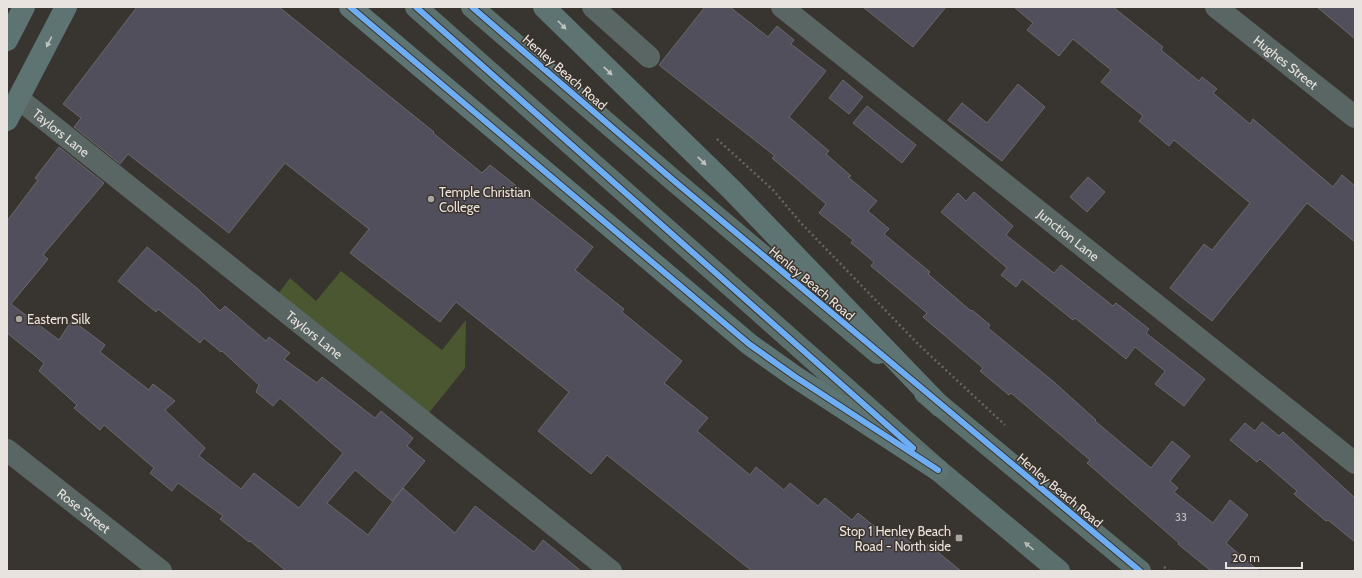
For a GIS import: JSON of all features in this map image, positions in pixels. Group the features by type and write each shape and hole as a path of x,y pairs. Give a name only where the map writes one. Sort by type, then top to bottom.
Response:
{"highway":[{"path":"7,40 24,7"},
{"path":"7,120 66,7"},
{"path":"350,7 749,344 794,376 938,470"},
{"path":"544,7 732,190 940,406"}],"main road":[{"path":"416,7 938,470 1059,571"},
{"name":"Henley Beach Road","path":"472,7 673,180 940,406 1140,571"}],"street":[{"path":"593,7 648,57"},
{"name":"Junction Lane","path":"782,7 1355,463"},
{"name":"Hughes Street","path":"1216,7 1355,117"},
{"name":"Taylors Lane","path":"19,99 610,571"},
{"name":"Rose Street","path":"7,450 161,571"}],"path":[{"path":"716,138 773,190 801,223 919,344 1010,430"},
{"path":"1164,566 1169,571"}],"green space":[{"path":"341,271 442,350 466,320 465,368 428,414 278,294 290,278 316,301"}],"building":[{"name":"Temple Christian College","path":"137,7 279,7 434,132 433,133 482,173 490,165 593,247 575,270 624,309 622,312 682,361 664,383 708,418 697,431 750,475 756,467 784,490 790,483 818,506 825,498 852,520 858,513 886,536 893,528 922,552 928,544 961,571 752,571 607,455 591,474 538,431 569,392 456,302 440,322 350,253 369,229 285,163 229,233 128,154 120,164 74,127 81,118 63,104"},
{"path":"705,7 730,7 768,37 777,26 794,40 791,44 826,71 789,117 829,151 826,154 851,176 848,177 877,201 868,211 889,229 884,234 930,272 928,274 971,311 972,310 990,325 988,328 1054,382 1096,420 1095,421 1151,468 1172,441 1190,456 1170,481 1178,488 1174,492 1213,523 1230,500 1248,515 1226,543 1259,571 1211,571 1178,544 1179,543 1087,463 1090,460 1011,393 1009,395 980,371 983,368 923,317 927,313 871,266 874,262 851,243 853,240 819,213 826,204 772,158 775,156 659,65"},
{"path":"863,7 946,7 913,47"},
{"path":"1014,7 1113,7 1163,47 1161,50 1199,81 1202,77 1217,89 1213,93 1250,124 1253,119 1333,187 1342,175 1355,186 1355,242 1307,203 1212,321 1170,288 1204,244 1212,250 1250,203 1174,140 1169,146 1139,121 1143,116 1101,82 1111,70 1073,39 1059,56 1027,30 1033,23"},
{"path":"1317,7 1355,7 1355,39"},
{"path":"843,80 863,97 849,114 829,98"},
{"path":"1018,84 1045,107 1002,161 948,120 962,103 987,123"},
{"path":"867,106 916,145 902,163 853,123"},
{"path":"59,147 104,183 43,255 48,259 11,304 59,340 72,320 105,345 100,352 149,390 153,384 175,401 165,410 205,448 199,456 241,489 254,473 299,508 343,453 280,398 273,406 256,392 259,385 222,351 221,352 204,338 200,343 158,309 156,312 118,281 147,247 198,289 220,311 225,306 266,341 269,337 290,353 284,359 317,383 322,377 375,418 381,411 413,438 407,446 425,461 392,501 355,470 327,503 368,535 403,488 455,533 475,506 534,552 543,540 581,571 286,571 250,541 249,542 220,519 223,516 178,483 172,491 150,473 154,468 104,425 100,430 74,408 77,405 39,371 44,363 7,333 7,221 38,180 35,178"},
{"path":"1088,177 1105,192 1087,212 1070,197"},
{"path":"974,192 1013,226 1006,235 1054,273 1061,265 1113,306 1116,303 1149,329 1146,333 1205,379 1184,406 1155,384 1165,371 1135,347 1126,359 1075,318 1073,320 1022,279 1016,287 1001,275 1007,268 941,212 958,193 966,201"},
{"path":"1262,422 1279,436 1283,432 1355,498 1355,542 1328,520 1326,521 1294,494 1297,491 1260,459 1257,462 1230,440 1245,423 1255,431"}],"cycle path":[{"path":"350,7 749,344 794,376 938,470"},
{"path":"416,7 913,448"},
{"path":"472,7 673,180 1140,571"}],"place":[{"name":"Temple Christian College","path":"431,199"},
{"name":"Eastern Silk","path":"19,319"},
{"name":"Stop 1 Henley Beach Road - North side","path":"959,538"}]}
